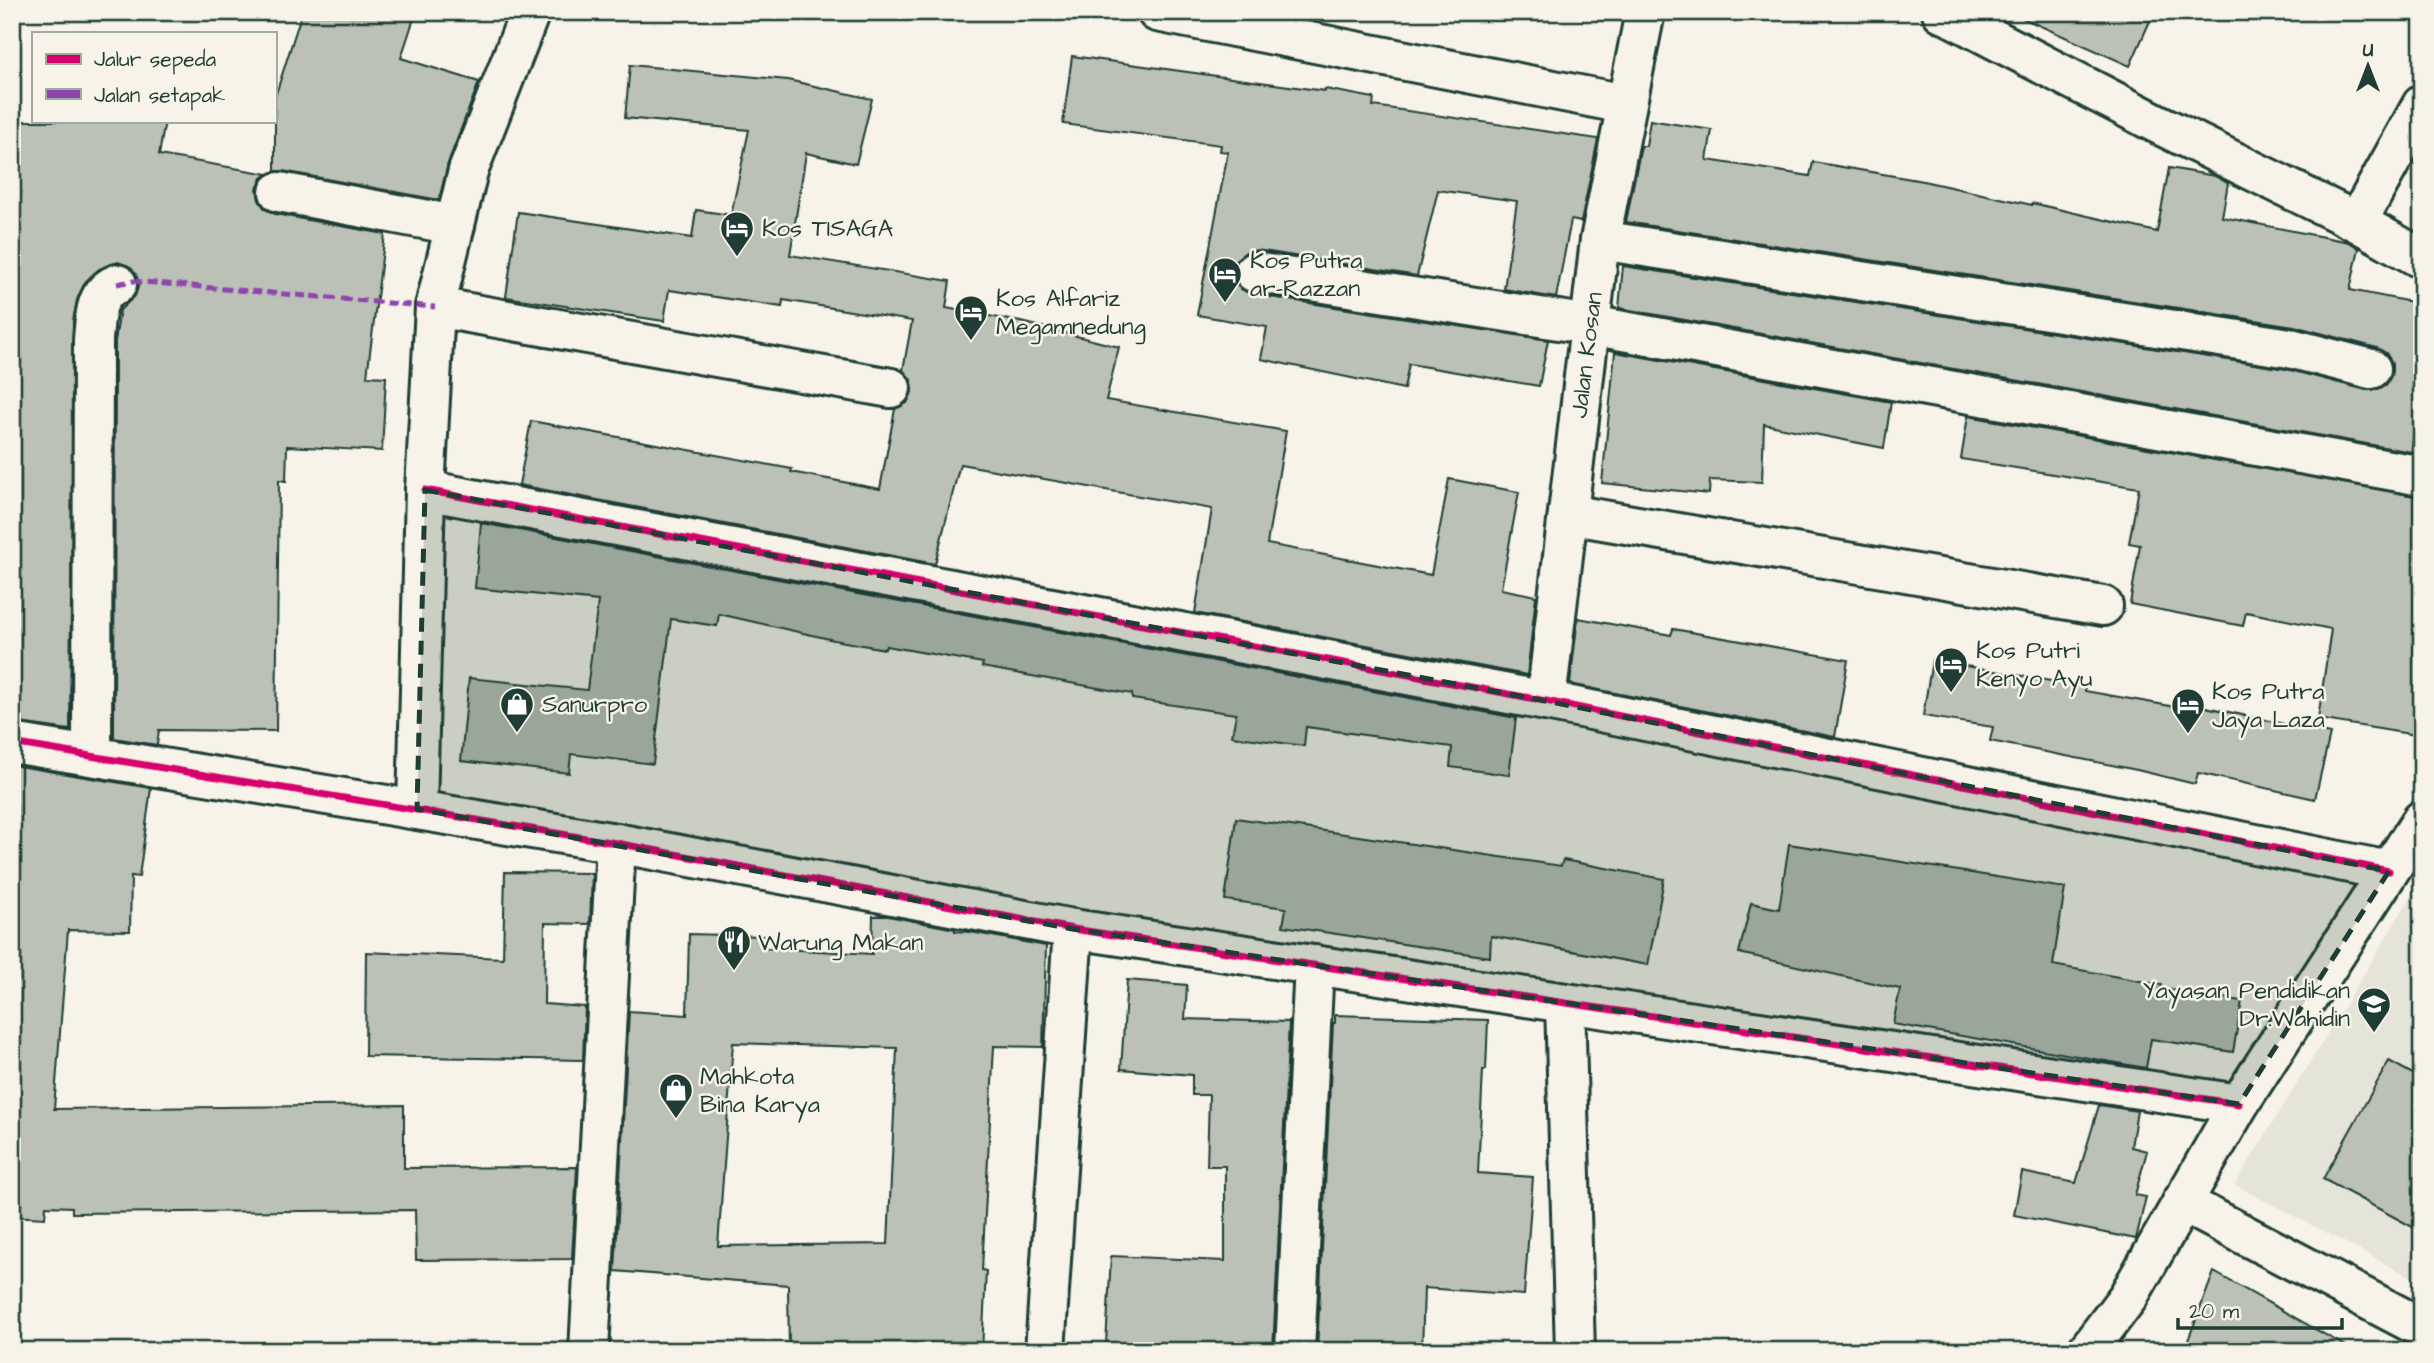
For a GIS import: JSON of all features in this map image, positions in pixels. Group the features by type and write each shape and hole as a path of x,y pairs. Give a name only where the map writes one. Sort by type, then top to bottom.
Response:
{"street":[{"path":"417,809 425,490 435,307 468,171 530,12"},
{"path":"1157,12 1625,104"},
{"name":"Jalan Kosan","path":"1546,701 1600,240 1645,12"},
{"path":"1942,12 2156,123 2357,222 2422,259"},
{"path":"2357,222 2422,105"},
{"path":"279,192 455,225"},
{"path":"1600,240 2290,348 2371,369"},
{"path":"1254,272 1590,325 2422,476"},
{"path":"92,756 93,340 100,298 108,287 117,284"},
{"path":"435,307 891,388"},
{"path":"425,490 1546,701 2389,871"},
{"path":"1568,514 2103,606"},
{"path":"12,743 615,843 1073,929 2239,1104"},
{"path":"2087,1351 2128,1297 2239,1104 2389,871 2419,831"},
{"path":"589,1351 615,843"},
{"path":"1045,1351 1073,929"},
{"path":"1295,1351 1314,965"},
{"path":"1565,1003 1576,1351"},
{"path":"2182,1202 2422,1328"}],"highlighted area":[{"path":"425,490 1546,701 2389,871 2239,1104 1073,929 417,809"}],"shaded area":[{"name":"Yayasan Pendidikan Dr.Wahidin","path":"2420,882 2422,883 2422,1283 2235,1185"}],"building":[{"path":"302,12 416,12 401,58 479,82 448,163 439,200 275,171 276,94"},
{"path":"2009,12 2154,12 2130,66"},
{"path":"1072,56 1325,89 1374,98 1373,106 1598,139 1581,222 1571,220 1556,298 1504,289 1517,201 1438,190 1417,276 1257,250 1246,252 1237,259 1233,268 1234,280 1241,289 1251,294 1548,340 1539,386 1409,364 1404,389 1261,359 1267,327 1197,315 1228,152 1220,151 1221,145 1063,124"},
{"path":"630,65 788,80 872,99 856,164 806,153 790,255 950,281 946,308 1026,323 1119,347 1106,400 1286,431 1267,544 1431,575 1449,479 1519,492 1501,589 1536,596 1527,675 1195,613 1212,509 960,464 935,564 519,485 531,421 792,469 791,472 880,489 895,409 907,403 912,392 911,380 903,370 912,321 783,300 782,307 669,290 664,321 506,297 518,212 692,238 696,210 731,215 749,130 625,118"},
{"path":"1650,120 1712,130 1707,160 1810,176 1813,162 2032,203 2157,232 2169,168 2215,176 2228,183 2222,217 2349,242 2359,248 2350,290 2422,304 2422,388 2411,452 1619,308 1623,266 2286,369 2366,390 2376,390 2386,385 2392,374 2392,363 2386,353 2377,348 2294,326 1626,222 1641,146 1646,146"},
{"path":"12,121 165,122 159,155 268,174 262,178 257,189 259,200 265,209 275,214 385,234 367,376 386,377 382,451 287,446 286,481 279,480 276,731 159,730 157,745 114,738 115,341 120,310 135,296 139,284 136,274 129,266 118,262 99,269 85,282 77,300 73,321 70,730 12,722"},
{"path":"1615,352 1891,402 1884,448 1764,424 1762,482 1710,480 1709,494 1602,483"},
{"path":"1968,416 2422,497 2422,736 2318,719 2331,629 2246,612 2243,626 2130,604 2140,545 2129,543 2139,488 1961,459"},
{"path":"481,523 1516,718 1509,775 1450,767 1452,747 1306,727 1304,746 1232,736 1236,714 1132,699 1132,694 982,667 983,663 834,640 719,614 717,626 671,619 653,764 571,754 569,773 461,761 469,678 587,690 598,601 475,588"},
{"path":"1578,618 1671,635 1673,629 1848,660 1835,737 1570,684"},
{"path":"1932,660 2085,687 2085,691 2176,707 2178,701 2330,734 2315,799 2198,773 2195,784 1990,741 1993,727 1923,716"},
{"path":"12,765 151,788 139,877 131,876 130,931 68,930 54,1109 404,1105 404,1168 577,1167 572,1259 416,1260 415,1210 72,1213 72,1207 46,1206 45,1218 12,1216 12,944 17,944 17,806 12,805"},
{"path":"1236,818 1561,866 1563,860 1664,879 1648,965 1491,936 1490,957 1283,926 1286,908 1225,900"},
{"path":"1789,844 2065,888 2053,965 2162,985 2161,988 2242,1001 2233,1052 2151,1039 2146,1068 1893,1024 1900,989 1739,953 1751,903 1779,909"},
{"path":"505,872 592,873 590,924 545,923 544,1004 585,1007 583,1060 365,1056 366,952 503,958"},
{"path":"873,916 888,916 955,931 1046,946 1043,1047 994,1046 982,1270 986,1271 982,1351 789,1351 788,1285 615,1271 629,1011 687,1015 689,934 764,936 763,948 872,954","holes":["733,1043 897,1048 888,1244 718,1246"]},
{"path":"1127,980 1187,985 1185,1019 1289,1022 1273,1351 1176,1351 1176,1347 1106,1344 1111,1256 1225,1261 1225,1166 1207,1166 1209,1095 1192,1095 1192,1075 1121,1069"},
{"path":"1335,1015 1488,1020 1478,1173 1533,1177 1524,1295 1424,1288 1422,1351 1317,1351"},
{"path":"2389,1061 2422,1079 2422,1232 2323,1179"},
{"path":"2099,1105 2137,1111 2131,1147 2147,1151 2135,1195 2146,1197 2136,1239 2014,1215 2022,1172 2076,1183"},
{"path":"2214,1272 2354,1351 2184,1351"}],"marked path":[{"path":"117,284 132,281 435,307"}],"cycle path":[{"path":"425,490 1546,701 2389,871"},
{"path":"12,743 616,843 1073,929 2239,1104"}],"place":[{"name":"Kos TISAGA","path":"737,258"},
{"name":"Kos Putra ar-Razzan","path":"1225,304"},
{"name":"Kos Alfariz Megamnedung","path":"971,342"},
{"name":"Kos Putri Kenyo Ayu","path":"1951,694"},
{"name":"Sanurpro","path":"517,734"},
{"name":"Kos Putra Jaya Laza","path":"2188,735"},
{"name":"Warung Makan","path":"734,972"},
{"name":"Yayasan Pendidikan Dr.Wahidin","path":"2374,1034"},
{"name":"Mahkota Bina Karya","path":"676,1120"}]}
